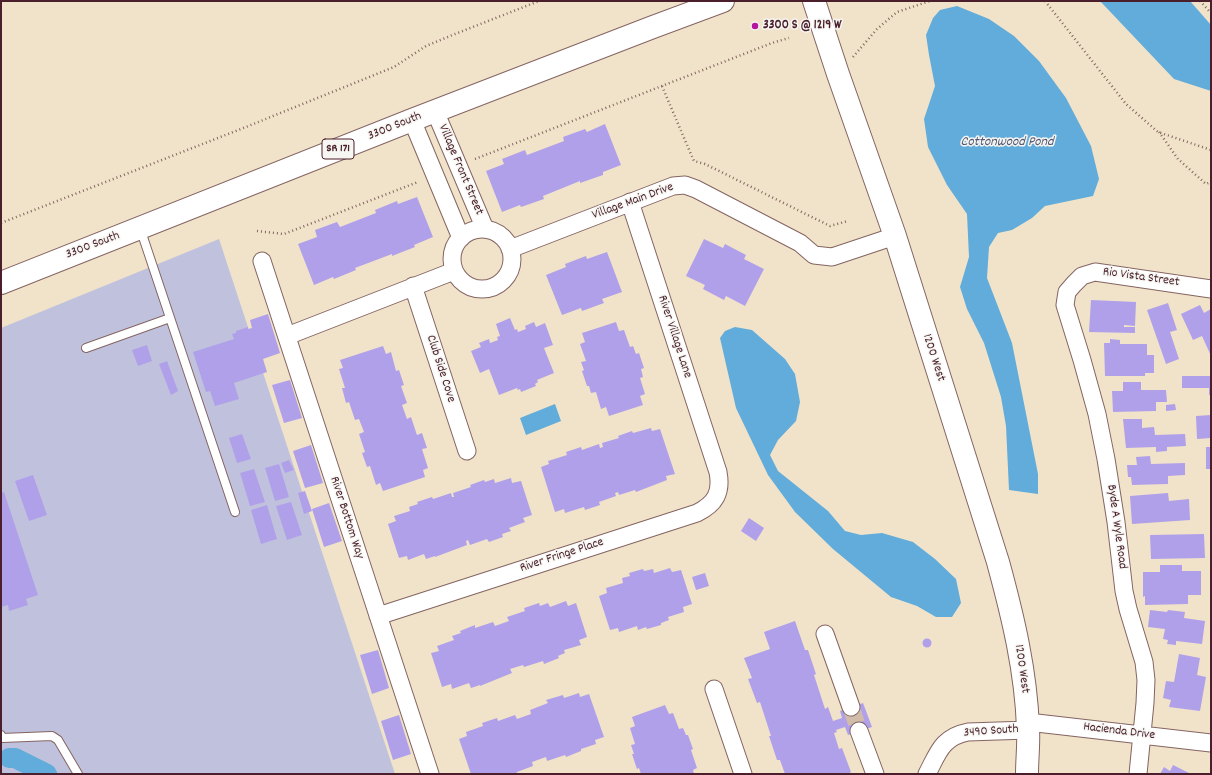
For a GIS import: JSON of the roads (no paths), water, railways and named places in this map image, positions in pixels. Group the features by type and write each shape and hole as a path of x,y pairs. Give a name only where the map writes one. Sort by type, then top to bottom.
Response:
{"street":[{"name":"3300 South","path":"1,283 435,111 723,1"},
{"name":"1200 West","path":"814,1 895,236 1008,598 1023,667 1028,726 1026,774"},
{"name":"Village Front Street","path":"435,111 484,229"},
{"name":"Village Front Street","path":"412,120 461,238"},
{"name":"Village Main Drive","path":"510,249 673,186 685,185 696,189 800,243 814,255 832,257 895,236"},
{"name":"River Village Lane","path":"630,202 718,472"},
{"path":"484,229 495,232 504,239 510,249 512,259 511,269 506,278 498,285 488,289 478,289 468,286 460,279 454,271 452,259 455,247 461,238 476,230 484,229"},
{"name":"River Bottom Way","path":"262,261 430,774"},
{"path":"287,336 454,271"},
{"name":"Rio Vista Street","path":"1074,284 1082,276 1095,272 1192,285 1211,289"},
{"name":"Byde A Wyle Road","path":"1074,284 1067,292 1066,305 1097,414 1116,522 1124,591 1144,662 1146,680 1138,774"},
{"name":"Club Side Cove","path":"413,286 467,451"},
{"name":"River Fringe Place","path":"378,616 697,513 707,508 714,501 720,481 718,472"},
{"path":"825,634 851,708"},
{"path":"714,689 743,774"},
{"name":"Hacienda Drive","path":"1028,726 1141,735 1211,743"},
{"name":"3490 South","path":"927,774 939,750 950,739 959,734 1028,726"},
{"path":"859,731 874,774"}],"lane":[{"path":"140,228 235,512"},
{"path":"86,348 170,318"},
{"path":"1,737 52,736 58,740 78,774"}],"water":[{"path":"1100,1 1190,1 1211,25 1211,91 1174,79"},
{"name":"Cottonwood Pond","path":"957,6 989,19 1014,36 1039,61 1066,98 1091,146 1099,179 1093,196 1045,206 1032,218 1012,230 998,233 989,247 987,278 1012,343 1038,474 1038,494 1009,490 1006,426 1001,397 984,343 967,309 960,287 969,257 967,214 947,185 928,147 924,119 935,86 926,35 933,18 940,10"},
{"path":"735,327 752,330 785,359 795,374 800,402 796,421 778,440 770,455 778,471 828,511 845,531 861,535 882,533 913,542 935,559 956,579 961,603 952,617 936,617 917,606 891,597 833,549 795,512 768,475 736,408 720,338 725,331"},
{"path":"555,404 561,421 526,435 520,418"}],"waterway":[{"path":"9,758 15,758 47,774"}],"tunnel":[{"path":"851,707 859,731"}],"place":[{"name":"3300 S @ 1219 W","path":"755,26"}]}
